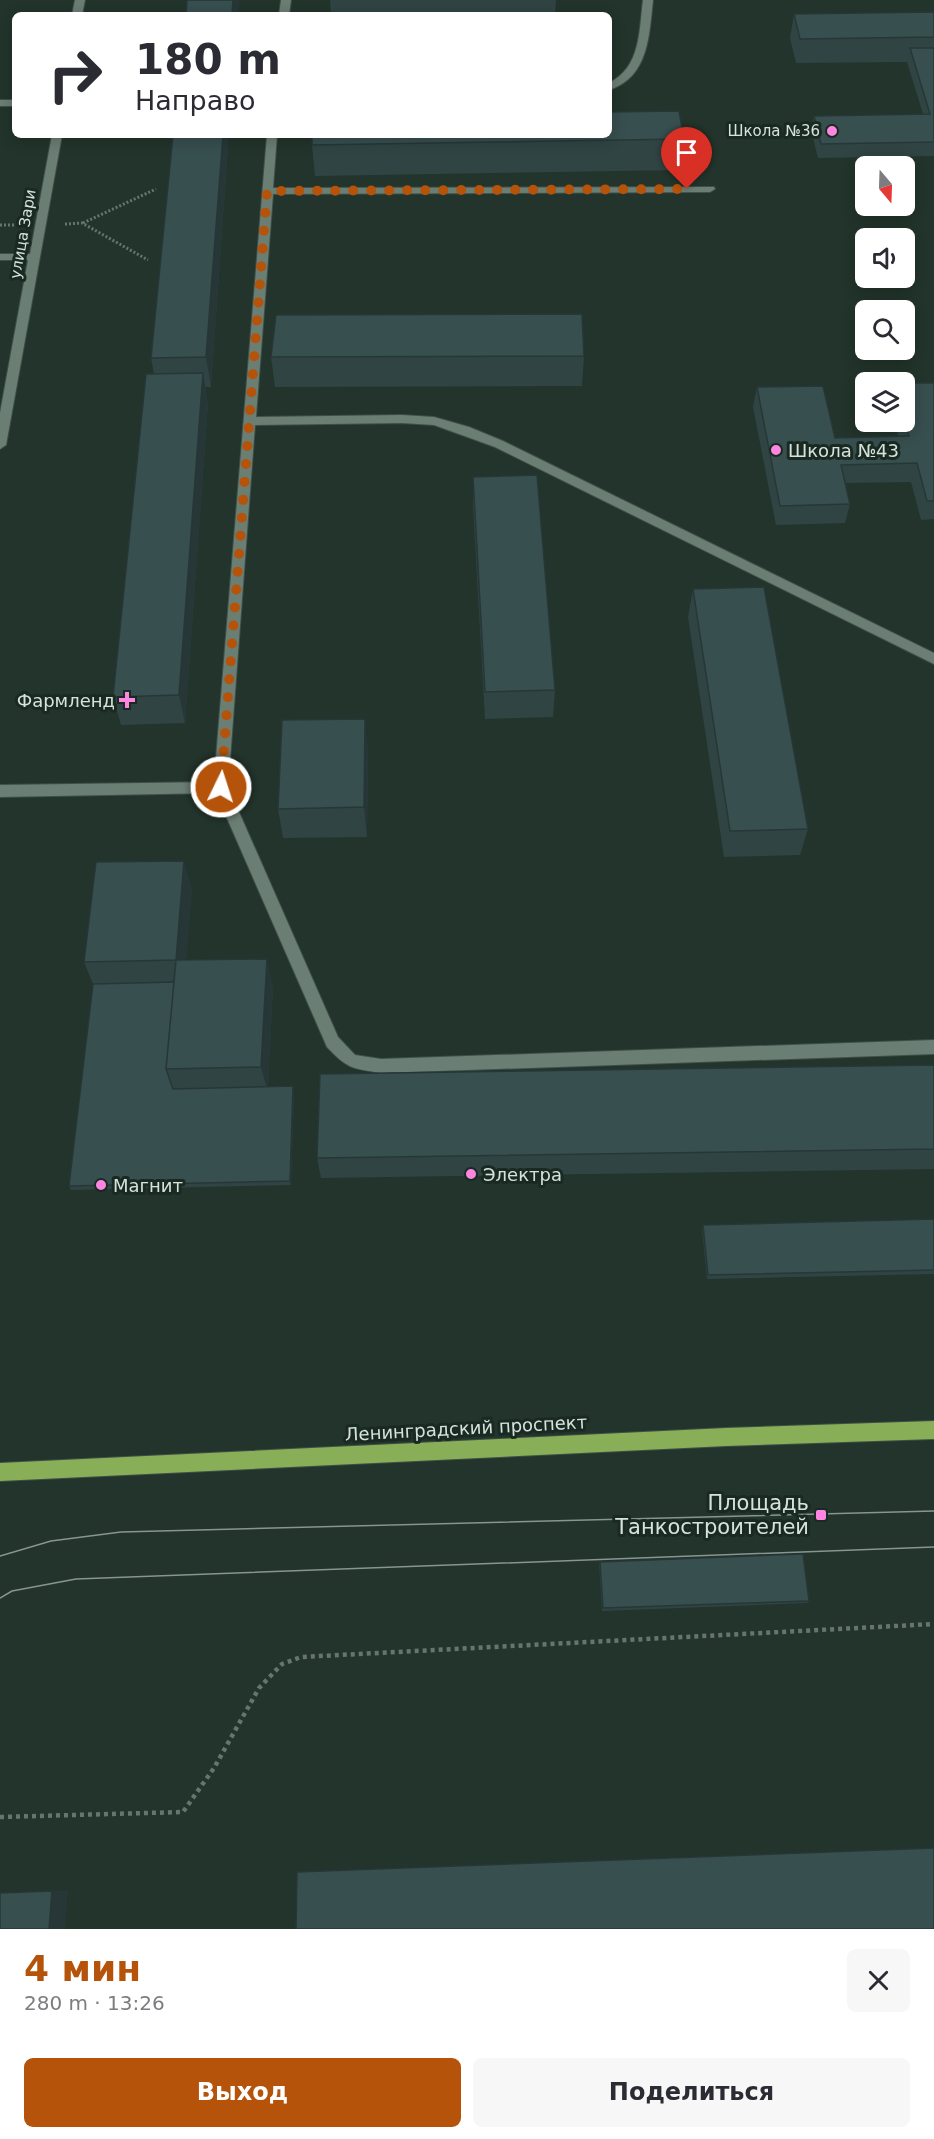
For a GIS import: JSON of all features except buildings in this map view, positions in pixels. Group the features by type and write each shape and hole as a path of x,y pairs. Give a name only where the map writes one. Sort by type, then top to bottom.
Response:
{"main road":[{"name":"Ленинградский проспект","path":"0,1472 726,1437 934,1430"}],"street":[{"path":"612,86 627,79 640,59 648,0"},
{"name":"улица Зари","path":"0,445 56,138"},
{"path":"272,138 221,787 332,1042 351,1061 381,1066 934,1047"},
{"path":"267,191 710,189"},
{"path":"0,257 35,257"},
{"path":"248,421 402,419 434,421 465,430 499,444 934,659"},
{"path":"0,791 221,787"}],"path":[{"path":"0,225 82,223 156,189"},
{"path":"82,223 148,260"},
{"path":"0,1817 183,1812 213,1768 270,1674 282,1664 301,1657 934,1624"}],"tram line":[{"path":"0,1556 51,1541 121,1532 934,1511"},
{"path":"0,1598 12,1591 76,1579 934,1547"}],"place":[{"name":"Школа №36","path":"832,131"},
{"name":"Школа №43","path":"776,450"},
{"name":"Фармленд","path":"127,700"},
{"name":"Электра","path":"471,1174"},
{"name":"Магнит","path":"101,1185"},
{"name":"Площадь Танкостроителей","path":"821,1515"}],"route":[{"path":"221,787 267,191 687,189"}]}
